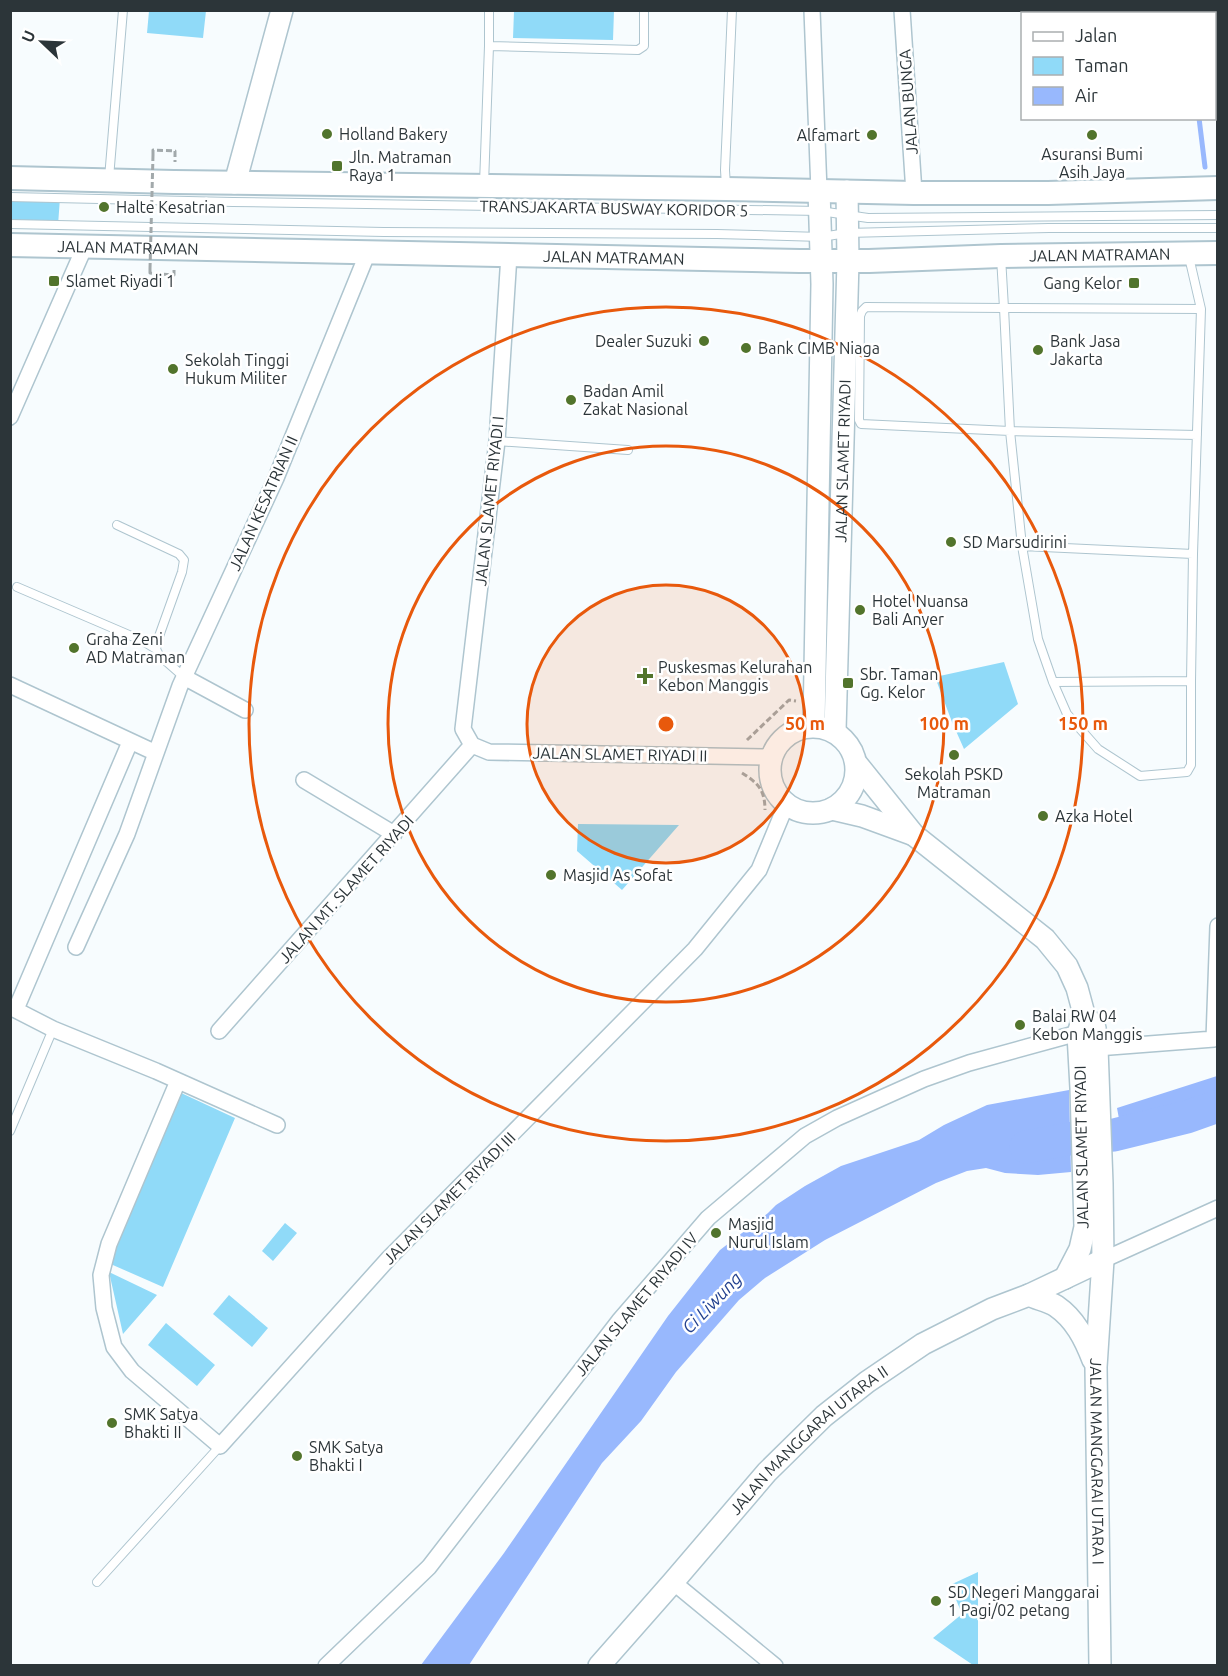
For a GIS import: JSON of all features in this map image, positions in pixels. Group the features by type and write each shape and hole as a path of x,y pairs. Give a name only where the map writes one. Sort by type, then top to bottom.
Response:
{"main road":[{"path":"10,178 726,189 820,201 847,191 1048,193 1207,188"},
{"name":"JALAN MATRAMAN","path":"10,245 822,261 1203,253"}],"street":[{"path":"235,183 282,10"},
{"path":"812,10 820,201"},
{"name":"JALAN BUNGA","path":"902,10 914,193"},
{"name":"JALAN SLAMET RIYADI","path":"835,731 848,261 847,191"},
{"name":"JALAN SLAMET RIYADI","path":"814,725 822,261 820,201"},
{"path":"10,417 85,246"},
{"name":"JALAN KESATRIAN II","path":"76,947 127,834 184,677 276,478 368,252"},
{"name":"JALAN SLAMET RIYADI I","path":"472,745 463,729 497,441 509,255"},
{"path":"184,677 245,710"},
{"path":"10,686 156,753"},
{"path":"814,725 835,731 850,745 857,764 855,782 847,798 832,809 817,814 801,812 786,805 771,784 770,757 786,733 814,725"},
{"path":"130,742 13,1008 53,1029 277,1125"},
{"name":"JALAN SLAMET RIYADI II","path":"472,745 489,752 770,757"},
{"name":"JALAN MT. SLAMET RIYADI","path":"219,1032 472,745"},
{"name":"JALAN SLAMET RIYADI","path":"857,764 914,835 1045,939 1067,966 1077,988 1088,1031 1093,1184 1102,1260"},
{"path":"304,780 394,834"},
{"name":"JALAN SLAMET RIYADI III","path":"220,1446 389,1258 695,950 759,870 786,805"},
{"name":"JALAN SLAMET RIYADI","path":"832,809 862,816 914,835"},
{"name":"JALAN SLAMET RIYADI IV","path":"326,1665 429,1567 619,1321 708,1218 805,1136 837,1118 924,1079 1088,1031 1214,1039 1218,926"},
{"path":"178,1081 109,1244 101,1275 104,1308 114,1347 132,1371 220,1446"},
{"name":"JALAN SLAMET RIYADI","path":"1065,1278 1080,1249 1093,1184"},
{"path":"1102,1260 1218,1208"},
{"name":"JALAN MANGGARAI UTARA II","path":"599,1665 767,1472 832,1409 923,1344 992,1309 1029,1295 1102,1260"},
{"name":"JALAN MANGGARAI UTARA I","path":"1100,1665 1096,1367 1102,1260"},
{"path":"1029,1295 1055,1306 1069,1319 1083,1336 1096,1367"},
{"path":"673,1582 775,1665"}],"lane":[{"path":"109,180 123,10"},
{"path":"484,186 489,10"},
{"path":"489,45 638,50 644,46 644,10"},
{"path":"726,189 732,10"},
{"name":"TRANSJAKARTA BUSWAY KORIDOR 5","path":"10,197 233,202 820,201 847,224 1049,228 1218,228"},
{"name":"TRANSJAKARTA BUSWAY KORIDOR 5","path":"10,224 384,232 717,234 821,237 847,224 868,218 1218,215"},
{"path":"1001,256 1010,431 1022,546 1038,639 1067,714 1098,749 1140,776 1187,772 1191,765 1193,554 1203,253"},
{"path":"1197,435 1010,431 861,424 859,420 860,316 867,308 1201,309"},
{"path":"497,441 628,450"},
{"path":"117,525 179,554 184,561 156,649"},
{"path":"1022,546 1193,554"},
{"path":"17,587 143,641 156,649 159,655 184,677"},
{"path":"1053,682 1191,681"},
{"path":"10,1131 53,1029"},
{"name":"JALAN SLAMET RIYADI III","path":"97,1582 220,1446"}],"path":[{"path":"150,271 153,152"}],"green space":[{"path":"149,11 206,11 203,38 147,33"},
{"path":"514,11 614,11 613,40 513,38"},
{"path":"11,197 60,198 58,225 11,224"},
{"path":"1004,662 1018,704 964,749 935,677"},
{"path":"578,824 679,825 622,890 577,851"},
{"path":"179,1092 235,1118 163,1287 106,1262"},
{"path":"285,1223 297,1233 273,1261 262,1251"},
{"path":"109,1272 157,1295 123,1334"},
{"path":"229,1295 268,1328 252,1347 213,1314"},
{"path":"166,1323 215,1365 197,1386 148,1345"},
{"path":"978,1572 978,1665 973,1665 933,1638 962,1614 950,1585"}],"water":[{"path":"1217,1076 1217,1121 1124,1146 1117,1108"},
{"path":"1069,1090 1071,1172 1038,1175 1005,1173 986,1168 967,1171 936,1183 825,1240 765,1278 739,1300 676,1372 641,1421 602,1463 469,1665 421,1665 504,1553 668,1316 720,1250 776,1205 841,1166 919,1140 944,1125 987,1105"}],"waterway":[{"path":"1199,120 1205,167"},
{"name":"Ci Liwung","path":"1026,1147 1074,1138 1114,1135 1187,1117 1218,1106"}],"place":[{"name":"Holland Bakery","path":"327,134"},
{"name":"Alfamart","path":"872,135"},
{"name":"Asuransi Bumi Asih Jaya","path":"1092,135"},
{"name":"Jln. Matraman Raya 1","path":"337,166"},
{"name":"Halte Kesatrian","path":"104,207"},
{"name":"Slamet Riyadi 1","path":"54,281"},
{"name":"Gang Kelor","path":"1134,283"},
{"name":"Dealer Suzuki","path":"704,341"},
{"name":"Bank CIMB Niaga","path":"746,348"},
{"name":"Bank Jasa Jakarta","path":"1038,350"},
{"name":"Sekolah Tinggi Hukum Militer","path":"173,369"},
{"name":"Badan Amil Zakat Nasional","path":"571,400"},
{"name":"SD Marsudirini","path":"951,542"},
{"name":"Hotel Nuansa Bali Anyer","path":"860,610"},
{"name":"Graha Zeni AD Matraman","path":"74,648"},
{"name":"Puskesmas Kelurahan Kebon Manggis","path":"645,676"},
{"name":"Sbr. Taman Gg. Kelor","path":"848,683"},
{"name":"Sekolah PSKD Matraman","path":"954,755"},
{"name":"Azka Hotel","path":"1043,816"},
{"name":"Masjid As Sofat","path":"551,875"},
{"name":"Balai RW 04 Kebon Manggis","path":"1020,1025"},
{"name":"Masjid Nurul Islam","path":"716,1233"},
{"name":"SMK Satya Bhakti II","path":"112,1423"},
{"name":"SMK Satya Bhakti I","path":"297,1456"},
{"name":"SD Negeri Manggarai 1 Pagi/02 petang","path":"936,1601"}]}
